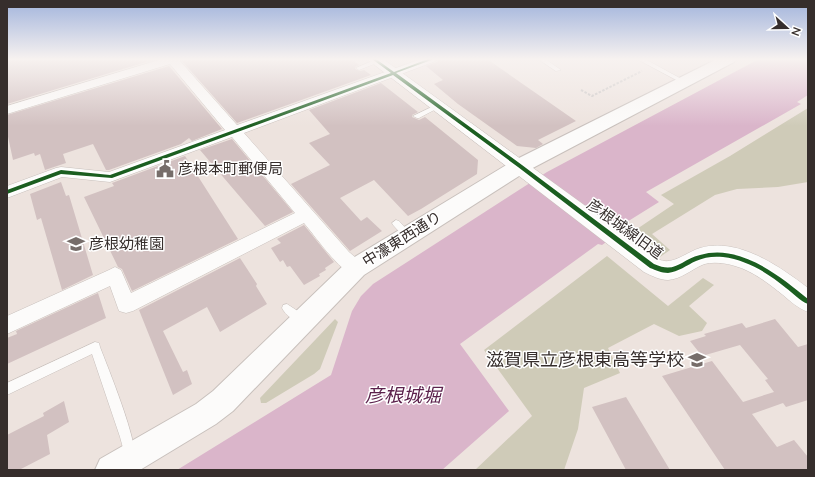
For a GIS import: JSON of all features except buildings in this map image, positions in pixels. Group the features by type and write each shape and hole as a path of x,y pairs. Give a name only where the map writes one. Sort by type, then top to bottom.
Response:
{"main road":[{"name":"中濠東西通り","path":"121,464 206,414 223,401 295,314 356,268 402,229 520,166 684,82"}],"street":[{"path":"7,110 97,81"},
{"path":"192,81 343,257 356,268"},
{"path":"7,192 61,172 110,177 233,131 290,112 366,81"},
{"name":"彦根城線旧道","path":"403,81 542,182 652,266 663,270 672,271 695,259 707,255 720,255 749,262 766,270 808,302"},
{"path":"7,325 115,275 126,305 307,214"}],"lane":[{"path":"417,116 438,106"},
{"path":"7,389 95,347 126,437 121,464"}],"path":[{"path":"581,90 592,96 621,81"}],"shaded area":[{"path":"808,108 808,182 778,187 737,189 715,195 652,234 670,250 660,257 631,233 674,204 661,195 730,156"},
{"path":"607,256 668,306 703,278 714,285 689,306 707,323 702,331 679,336 654,324 608,348 620,373 584,388 578,429 564,470 475,470 532,416 484,350"},
{"path":"335,319 338,322 320,369 266,403 261,403 260,398"}],"water":[{"name":"彦根城堀","path":"717,81 808,81 808,95 797,102 801,104 646,192 659,202 622,225 622,231 602,245 598,244 460,344 509,411 442,470 177,470 331,375 352,311 361,296 373,284 547,172"}],"cycle path":[{"path":"7,192 61,172 110,177 371,81"},
{"path":"404,81 520,166 652,266 661,270 668,270 675,269 700,257 708,255 736,257 762,268 786,284 808,302"}],"place":[{"name":"彦根本町郵便局","path":"165,169"},
{"name":"彦根幼稚園","path":"76,244"},
{"name":"滋賀県立彦根東高等学校","path":"697,360"}]}
